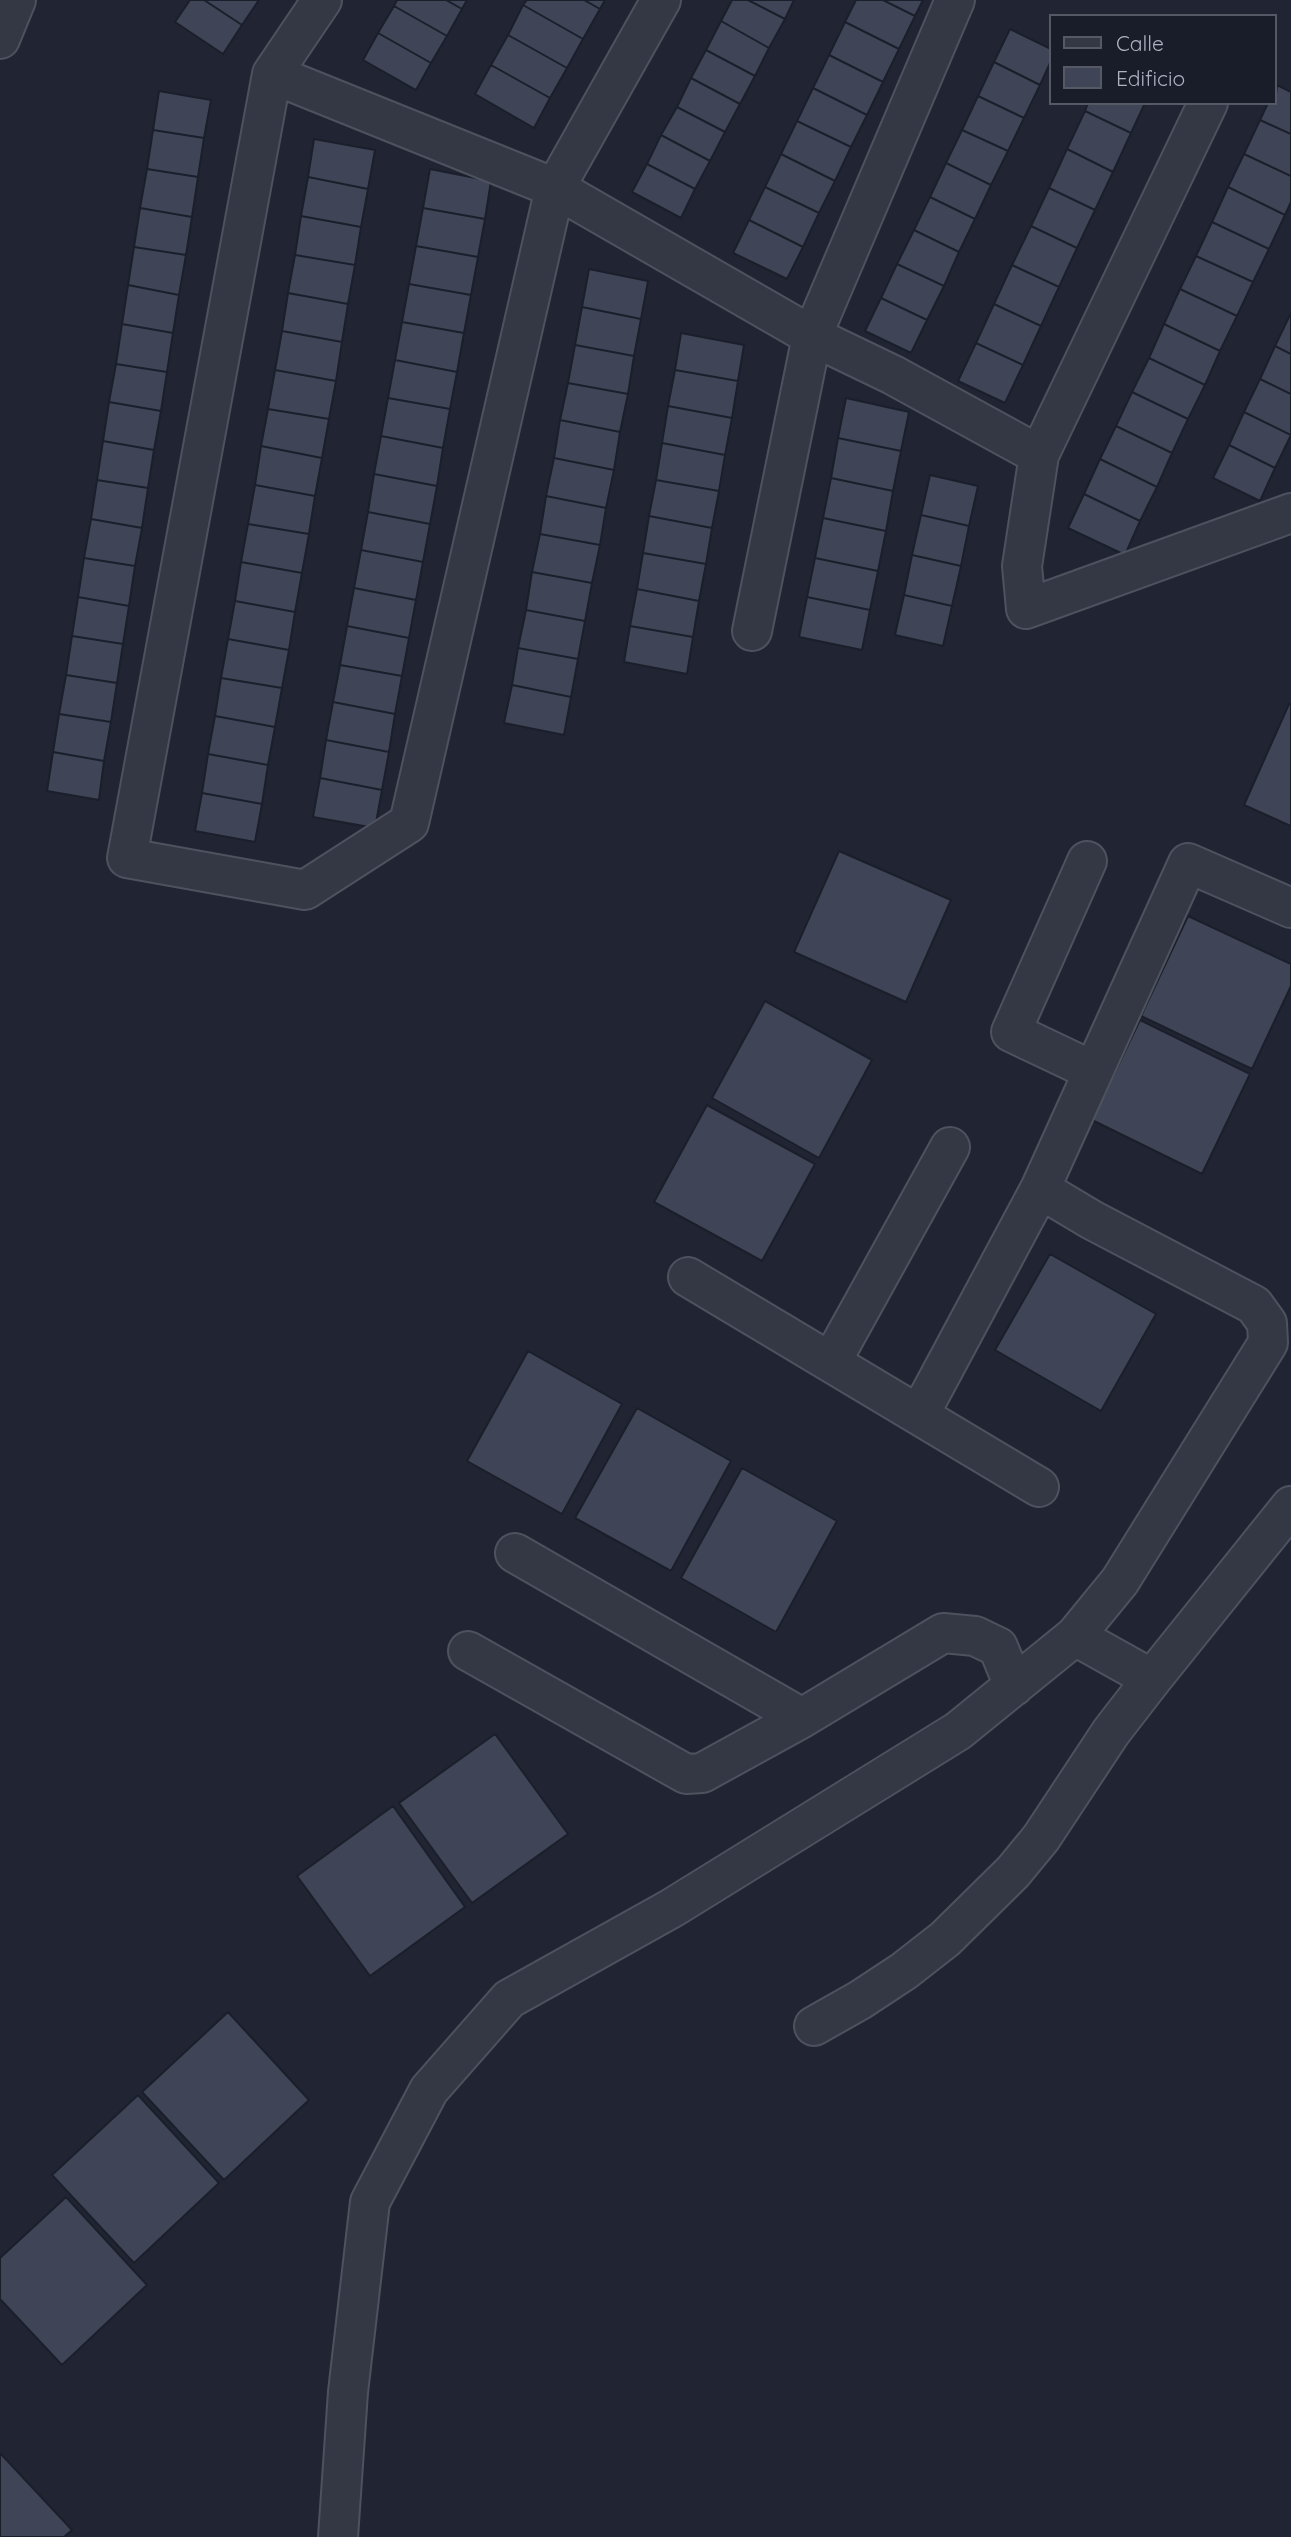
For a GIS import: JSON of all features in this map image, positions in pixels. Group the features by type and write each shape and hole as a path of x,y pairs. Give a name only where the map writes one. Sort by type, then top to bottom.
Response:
{"street":[{"path":"0,39 16,0"},
{"path":"322,0 272,74 127,858 305,890 409,823 555,188 661,0"},
{"path":"752,631 811,336 955,0"},
{"path":"272,74 555,188 811,336 893,375 1039,455"},
{"path":"1207,105 1039,455 1021,566 1026,609 1291,513"},
{"path":"1087,861 1011,1032 1093,1071"},
{"path":"919,1415 1040,1189 1188,863 1291,908"},
{"path":"831,1362 950,1147"},
{"path":"338,2537 348,2392 370,2202 429,2090 509,1999 672,1908 958,1731 1076,1636 1120,1581 1268,1343 1267,1323 1254,1305 1092,1220 1040,1189"},
{"path":"688,1277 1039,1487"},
{"path":"814,2026 904,1971 945,1939 991,1895 1041,1838 1111,1732 1291,1506"},
{"path":"515,1553 803,1718"},
{"path":"468,1651 686,1774 702,1773 803,1718 943,1633 975,1636 998,1647 1014,1686"},
{"path":"1076,1636 1152,1679"}],"building":[{"path":"190,0 204,0 242,25 223,54 175,22"},
{"path":"204,0 259,0 242,25"},
{"path":"397,0 446,0 462,9 447,36 394,6"},
{"path":"446,0 467,0 462,9"},
{"path":"527,0 584,0 600,9 583,39 523,5"},
{"path":"584,0 605,0 600,9"},
{"path":"732,0 748,0 785,19 769,48 721,21"},
{"path":"748,0 794,0 785,19"},
{"path":"856,0 883,0 915,16 899,49 845,22"},
{"path":"883,0 923,0 915,16"},
{"path":"523,5 583,39 567,68 508,35"},
{"path":"394,6 447,36 431,63 378,33"},
{"path":"721,21 769,48 755,76 706,50"},
{"path":"845,22 899,49 883,82 829,55"},
{"path":"1010,29 1050,49 1050,63 1040,85 994,62"},
{"path":"378,33 431,63 416,90 363,60"},
{"path":"508,35 567,68 550,98 491,65"},
{"path":"706,50 755,76 740,104 691,78"},
{"path":"829,55 883,82 867,115 813,88"},
{"path":"994,62 1040,85 1024,118 978,96"},
{"path":"491,65 550,98 534,128 475,94"},
{"path":"691,78 740,104 725,132 677,107"},
{"path":"1277,85 1291,92 1291,134 1260,120 1267,105 1277,105"},
{"path":"813,88 867,115 851,147 797,121"},
{"path":"159,91 211,100 204,138 153,130"},
{"path":"978,96 1024,118 1008,151 962,130"},
{"path":"1087,105 1144,105 1131,133 1085,111"},
{"path":"677,107 725,132 710,161 661,135"},
{"path":"1085,111 1131,133 1113,172 1067,149"},
{"path":"1260,120 1291,134 1291,176 1244,154"},
{"path":"797,121 851,147 835,181 781,154"},
{"path":"153,130 204,138 198,177 147,169"},
{"path":"962,130 1008,151 991,185 946,163"},
{"path":"661,135 710,161 695,189 647,164"},
{"path":"314,139 375,150 368,189 308,177"},
{"path":"1067,149 1113,172 1095,210 1049,188"},
{"path":"781,154 835,181 819,213 765,187"},
{"path":"1244,154 1291,176 1291,202 1285,215 1228,187"},
{"path":"946,163 991,185 975,219 930,197"},
{"path":"647,164 695,189 681,218 632,192"},
{"path":"147,169 198,177 192,217 140,208"},
{"path":"430,169 491,181 485,219 423,208"},
{"path":"308,177 368,189 361,227 301,216"},
{"path":"765,187 819,213 803,247 749,220"},
{"path":"1228,187 1285,215 1269,249 1212,222"},
{"path":"1049,188 1095,210 1077,248 1031,226"},
{"path":"930,197 975,219 959,252 914,230"},
{"path":"140,208 192,217 186,255 134,247"},
{"path":"423,208 485,219 478,257 416,246"},
{"path":"301,216 361,227 355,265 295,255"},
{"path":"749,220 803,247 787,279 733,253"},
{"path":"1212,222 1269,249 1253,282 1196,256"},
{"path":"1031,226 1077,248 1059,287 1012,265"},
{"path":"914,230 959,252 944,286 897,264"},
{"path":"416,246 478,257 471,295 409,284"},
{"path":"134,247 186,255 179,295 128,285"},
{"path":"295,255 355,265 348,304 288,293"},
{"path":"1196,256 1253,282 1237,316 1180,289"},
{"path":"897,264 944,286 927,320 881,298"},
{"path":"1012,265 1059,287 1041,326 994,304"},
{"path":"589,269 648,281 641,319 582,307"},
{"path":"409,284 471,295 464,333 402,322"},
{"path":"128,285 179,295 173,333 122,324"},
{"path":"1180,289 1237,316 1220,351 1164,324"},
{"path":"288,293 348,304 342,342 282,331"},
{"path":"881,298 927,320 911,353 865,331"},
{"path":"994,304 1041,326 1023,365 976,343"},
{"path":"582,307 641,319 634,356 575,345"},
{"path":"1291,313 1291,354 1275,346"},
{"path":"402,322 464,333 457,372 395,360"},
{"path":"122,324 173,333 167,372 116,364"},
{"path":"1164,324 1220,351 1205,385 1149,358"},
{"path":"282,331 342,342 336,381 275,370"},
{"path":"681,333 744,345 738,381 675,370"},
{"path":"976,343 1023,365 1005,403 958,381"},
{"path":"575,345 634,356 628,394 568,383"},
{"path":"1275,346 1291,354 1291,394 1260,379"},
{"path":"1149,358 1205,385 1188,419 1132,392"},
{"path":"395,360 457,372 450,409 388,398"},
{"path":"116,364 167,372 161,411 109,402"},
{"path":"275,370 336,381 329,419 268,409"},
{"path":"675,370 738,381 732,418 668,406"},
{"path":"1260,379 1291,394 1291,435 1244,412"},
{"path":"568,383 628,394 620,432 560,420"},
{"path":"1132,392 1188,419 1172,453 1116,426"},
{"path":"388,398 450,409 443,448 381,436"},
{"path":"846,398 909,412 901,451 838,438"},
{"path":"109,402 161,411 154,450 103,441"},
{"path":"668,406 732,418 725,455 662,443"},
{"path":"268,409 329,419 322,458 261,446"},
{"path":"1244,412 1291,435 1275,468 1229,445"},
{"path":"560,420 620,432 614,470 554,458"},
{"path":"1116,426 1172,453 1157,487 1100,459"},
{"path":"381,436 443,448 437,486 374,474"},
{"path":"838,438 901,451 893,491 831,478"},
{"path":"103,441 154,450 148,488 97,480"},
{"path":"662,443 725,455 719,491 656,480"},
{"path":"1229,445 1275,468 1260,501 1213,478"},
{"path":"261,446 322,458 315,496 255,485"},
{"path":"554,458 614,470 606,508 546,496"},
{"path":"1100,459 1157,487 1140,521 1084,494"},
{"path":"374,474 437,486 430,524 368,512"},
{"path":"930,475 978,486 969,526 921,515"},
{"path":"831,478 893,491 886,531 823,518"},
{"path":"97,480 148,488 142,528 91,519"},
{"path":"656,480 719,491 712,528 649,516"},
{"path":"255,485 315,496 309,534 248,524"},
{"path":"1084,494 1140,521 1125,555 1068,528"},
{"path":"546,496 606,508 600,545 540,534"},
{"path":"368,512 430,524 423,562 361,550"},
{"path":"921,515 969,526 961,566 912,555"},
{"path":"649,516 712,528 706,564 643,553"},
{"path":"823,518 886,531 878,571 815,558"},
{"path":"91,519 142,528 135,566 84,558"},
{"path":"248,524 309,534 302,573 241,562"},
{"path":"540,534 600,545 592,583 532,572"},
{"path":"361,550 423,562 416,600 354,588"},
{"path":"643,553 706,564 699,601 637,589"},
{"path":"912,555 961,566 952,606 904,595"},
{"path":"84,558 135,566 129,606 78,597"},
{"path":"815,558 878,571 870,610 807,597"},
{"path":"241,562 302,573 295,612 235,601"},
{"path":"532,572 592,583 585,621 526,610"},
{"path":"354,588 416,600 409,638 347,626"},
{"path":"637,589 699,601 693,637 630,626"},
{"path":"904,595 952,606 943,646 895,635"},
{"path":"78,597 129,606 123,644 72,636"},
{"path":"807,597 870,610 862,650 799,637"},
{"path":"235,601 295,612 289,650 228,639"},
{"path":"526,610 585,621 578,659 518,648"},
{"path":"347,626 409,638 402,676 340,665"},
{"path":"630,626 693,637 687,674 624,662"},
{"path":"72,636 123,644 117,683 66,675"},
{"path":"228,639 289,650 282,688 221,678"},
{"path":"518,648 578,659 571,697 512,685"},
{"path":"340,665 402,676 395,714 333,702"},
{"path":"66,675 117,683 111,722 59,714"},
{"path":"221,678 282,688 275,727 215,716"},
{"path":"512,685 571,697 564,735 504,723"},
{"path":"333,702 395,714 389,752 326,740"},
{"path":"1291,704 1291,826 1244,805"},
{"path":"59,714 111,722 104,761 53,752"},
{"path":"215,716 275,727 268,765 208,754"},
{"path":"326,740 389,752 382,790 320,778"},
{"path":"53,752 104,761 99,800 47,791"},
{"path":"208,754 268,765 262,804 202,793"},
{"path":"320,778 382,790 375,828 313,817"},
{"path":"202,793 262,804 255,842 195,831"},
{"path":"839,851 951,900 906,1002 794,952"},
{"path":"1188,916 1291,964 1291,986 1252,1069 1141,1016"},
{"path":"765,1001 872,1060 819,1158 712,1098"},
{"path":"1140,1020 1250,1074 1202,1174 1092,1120"},
{"path":"707,1105 815,1164 762,1261 654,1202"},
{"path":"1050,1254 1156,1314 1101,1411 995,1350"},
{"path":"528,1351 622,1404 562,1514 467,1461"},
{"path":"637,1408 731,1461 671,1571 575,1518"},
{"path":"742,1468 837,1521 776,1632 681,1578"},
{"path":"495,1734 568,1834 472,1903 399,1803"},
{"path":"393,1806 465,1907 370,1976 297,1876"},
{"path":"228,2012 309,2100 224,2180 142,2092"},
{"path":"138,2095 219,2183 134,2263 52,2175"},
{"path":"66,2197 147,2285 62,2365 0,2299 0,2258"},
{"path":"0,2453 72,2530 64,2537 0,2537"}]}
